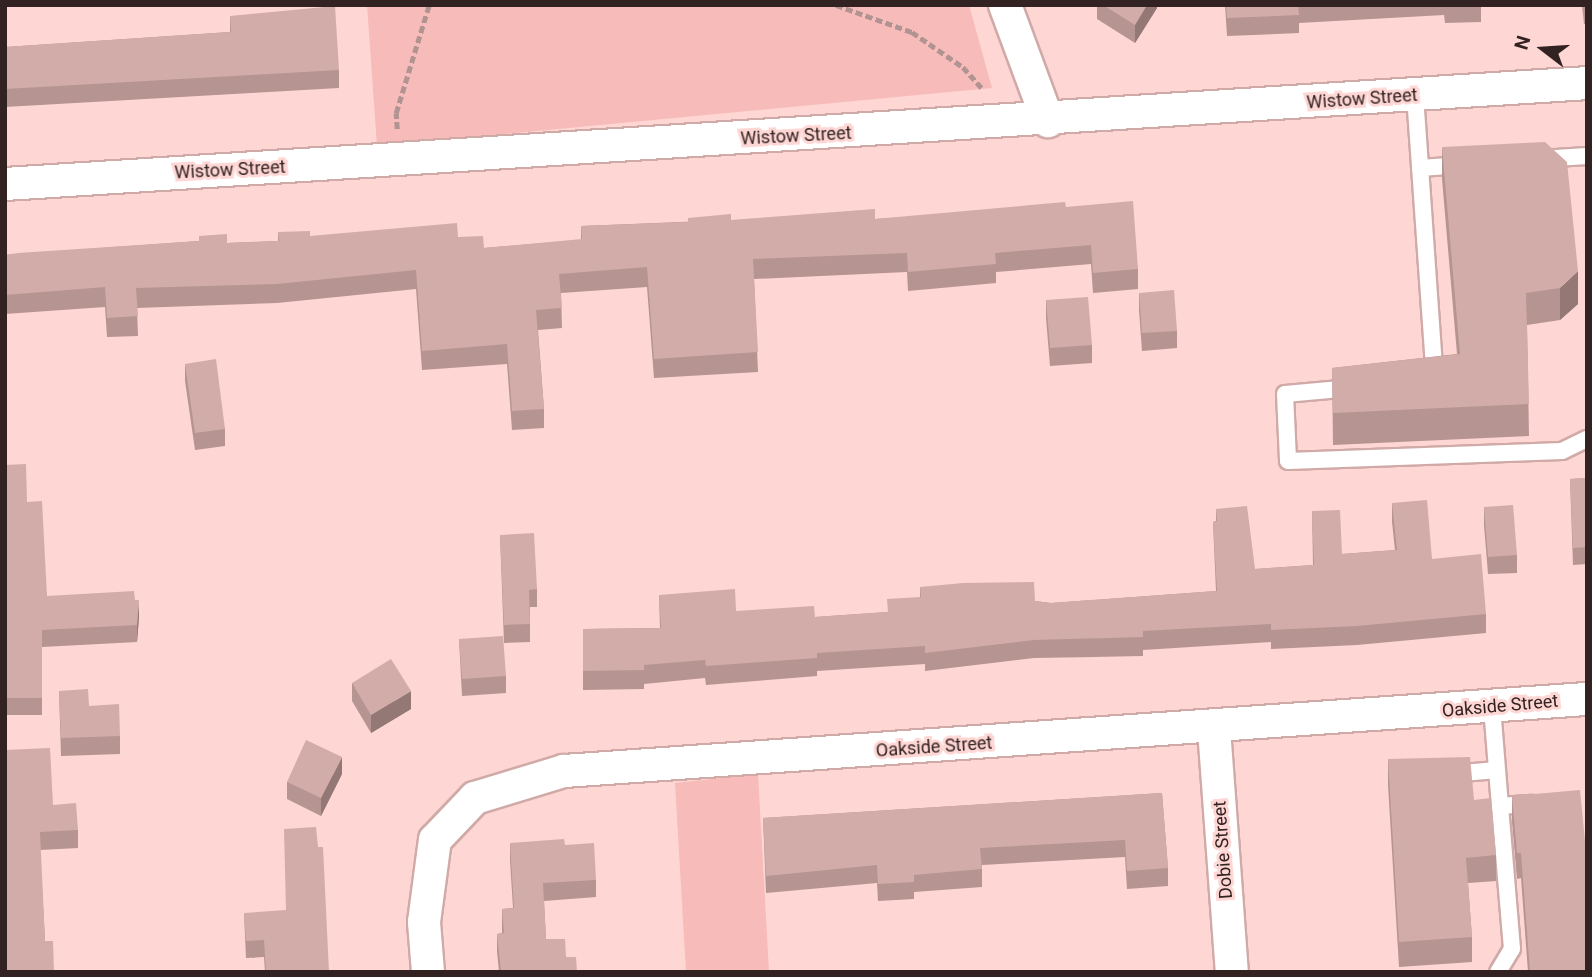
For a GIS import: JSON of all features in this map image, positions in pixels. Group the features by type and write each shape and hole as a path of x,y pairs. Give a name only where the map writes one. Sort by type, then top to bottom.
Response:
{"street":[{"path":"1005,5 1048,121"},
{"name":"Wistow Street","path":"5,184 1048,121 1587,83"},
{"name":"Oakside Street","path":"428,972 424,922 436,840 475,798 564,771 1213,729 1587,699"},
{"name":"Dobie Street","path":"1213,729 1232,972"}],"lane":[{"path":"1415,95 1435,380 1421,381"},
{"path":"1518,160 1587,156"},
{"path":"1420,168 1475,164"},
{"path":"1367,386 1285,394 1288,461 1562,451 1587,439"},
{"path":"1492,707 1512,948 1498,972"},
{"path":"1437,775 1497,771"},
{"path":"1500,806 1550,802"}],"path":[{"path":"397,134 396,113 429,5"},
{"path":"836,5 912,32 963,66 987,95"}],"shaded area":[{"path":"367,5 969,5 992,88 377,146"},
{"path":"758,774 769,972 686,972 675,783"}],"building":[{"path":"1103,5 1147,5 1135,25"},
{"path":"1226,5 1298,5 1299,15 1227,18"},
{"path":"335,6 339,70 5,89 5,47 231,32 230,16"},
{"path":"1545,142 1567,162 1578,271 1560,288 1526,293 1529,404 1333,413 1332,368 1460,354 1442,147"},
{"path":"1133,201 1138,269 1093,273 1091,245 995,253 996,264 908,272 907,253 753,259 758,352 654,359 647,267 559,274 562,308 536,310 544,409 512,411 507,344 422,351 416,270 277,284 136,288 138,316 107,318 105,287 5,295 5,255 199,241 199,236 227,234 227,243 279,241 278,232 310,231 310,236 457,223 458,237 483,236 484,248 582,239 581,226 688,222 688,218 731,214 731,220 875,209 875,219 1065,202 1066,207"},
{"path":"1174,290 1177,331 1142,333 1139,293"},
{"path":"1088,297 1092,345 1050,348 1046,300"},
{"path":"216,359 225,429 195,433 185,364"},
{"path":"26,464 27,502 42,501 47,596 134,591 135,600 139,600 137,625 42,630 42,698 5,698 5,465"},
{"path":"1587,478 1587,547 1573,548 1570,479"},
{"path":"1427,500 1432,559 1481,554 1486,614 1357,626 1271,630 1271,624 1143,631 1143,637 1034,640 925,653 925,646 817,653 817,658 706,666 705,660 644,665 644,670 583,671 583,629 661,628 659,595 735,589 736,611 814,606 815,617 888,612 887,599 921,597 920,587 963,583 1034,582 1035,601 1051,603 1217,591 1213,522 1217,521 1216,509 1247,506 1255,569 1314,565 1312,511 1340,510 1342,554 1397,550 1392,503"},
{"path":"1513,505 1517,555 1488,557 1484,507"},
{"path":"534,533 537,589 529,590 530,624 504,625 500,535"},
{"path":"503,636 506,676 462,679 459,639"},
{"path":"391,659 411,691 371,715 352,683"},
{"path":"88,689 89,706 119,704 120,736 61,738 59,691"},
{"path":"306,740 342,757 321,798 287,782"},
{"path":"50,748 53,805 76,803 78,830 40,832 45,941 53,941 54,972 7,972 5,750"},
{"path":"1470,757 1474,800 1491,798 1496,855 1466,858 1472,937 1399,942 1388,759"},
{"path":"1580,790 1587,861 1587,971 1530,972 1521,853 1517,853 1512,796"},
{"path":"1162,793 1168,868 1127,871 1125,840 980,848 982,869 914,875 914,882 878,884 877,865 766,876 763,818"},
{"path":"316,827 318,847 323,847 329,972 266,972 264,940 246,941 244,913 286,910 284,829"},
{"path":"564,839 565,845 594,843 596,880 543,883 546,939 565,939 566,957 576,957 577,972 501,972 497,934 504,933 502,909 514,908 510,843"}]}
